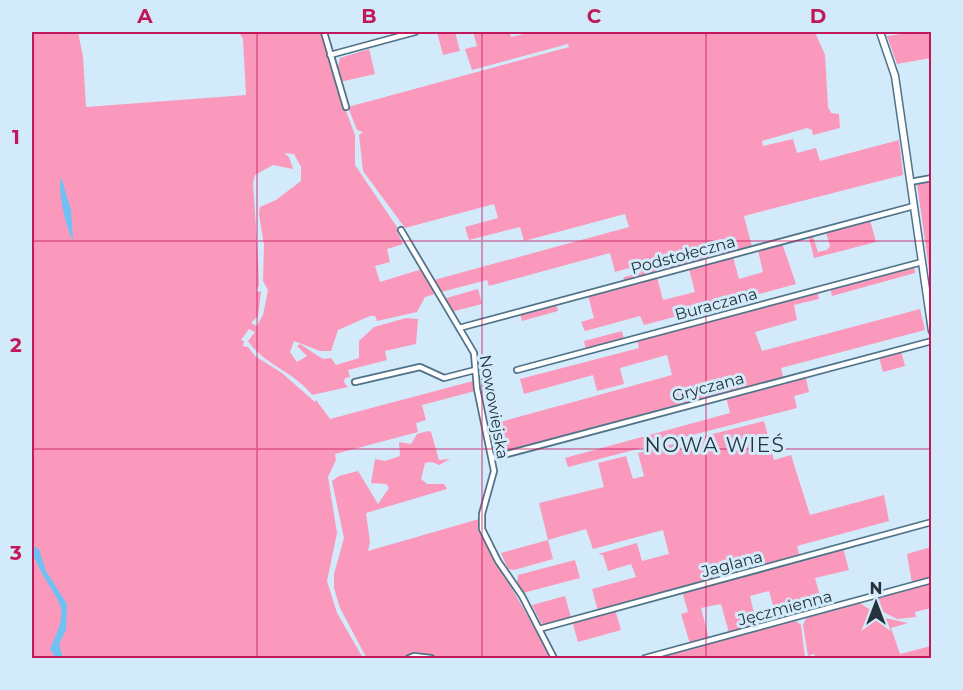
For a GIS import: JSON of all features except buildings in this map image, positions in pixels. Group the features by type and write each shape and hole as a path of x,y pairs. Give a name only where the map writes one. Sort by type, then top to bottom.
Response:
{"main road":[{"path":"880,32 893,68 932,332"}],"street":[{"path":"324,32 346,107"},
{"path":"330,55 415,32"},
{"path":"910,182 932,178"},
{"name":"Podstołeczna","path":"459,328 914,206"},
{"name":"Nowowiejska","path":"401,230 451,318 474,353 494,477 483,510 482,529 554,658"},
{"name":"Buraczana","path":"517,370 922,262"},
{"name":"Gryczana","path":"492,458 932,341"},
{"path":"355,382 412,368 428,368 444,378 475,370"},
{"name":"Jaglana","path":"539,628 932,522"},
{"name":"Jęczmienna","path":"645,658 932,580"},
{"path":"409,658 414,656 431,658"}],"shaded area":[{"path":"32,32 78,32 83,57 86,107 246,95 243,39 239,32 321,32 355,135 355,165 399,230 397,231 403,244 387,249 390,262 375,266 380,282 422,269 435,294 425,297 417,312 377,321 375,316 370,316 338,330 331,351 320,351 294,341 290,352 297,362 307,356 297,346 300,344 323,359 331,358 336,365 359,358 359,341 374,327 406,318 418,319 416,344 385,351 387,360 348,370 350,377 345,378 344,382 348,387 312,395 255,349 248,341 255,332 249,329 241,340 244,341 243,346 248,347 255,356 282,373 315,402 316,400 330,419 473,381 475,391 422,405 426,420 416,423 418,432 335,454 336,460 328,477 337,533 327,581 337,613 363,658 32,658","holes":["284,153 294,154 301,167 301,181 276,200 260,207 264,245 263,281 268,290 263,315 257,326 251,323 258,316 261,292 256,291 259,285 253,183 255,175 273,165 293,169 289,157"]},
{"path":"437,32 455,32 460,51 443,55"},
{"path":"473,32 510,32 511,37 532,32 815,32 825,55 828,107 831,113 839,114 840,128 813,135 812,130 807,128 762,141 763,146 793,139 797,153 816,148 820,161 899,140 903,175 744,216 752,247 623,281 624,277 641,273 640,265 615,272 610,253 489,286 487,280 441,292 434,280 629,227 625,214 524,241 520,227 469,240 465,227 498,218 494,204 405,228 363,171 359,135 363,132 357,130 348,107 569,47 568,44 472,70 465,49 477,46"},
{"path":"931,32 931,58 897,64 887,36"},
{"path":"369,49 375,74 340,82 337,70 340,58"},
{"path":"932,181 931,283 917,184"},
{"path":"870,220 876,242 814,258 809,238 813,237 818,252 827,250 830,246 826,233"},
{"path":"782,243 796,284 644,325 640,316 585,331 581,322 594,318 588,295 657,277 663,300 695,292 689,269 733,257 739,279 763,272 758,250"},
{"path":"914,265 915,273 832,296 830,287"},
{"path":"478,289 482,304 451,312 443,299"},
{"path":"817,290 819,299 794,305 797,320 755,332 762,351 920,309 925,330 781,368 783,377 495,455 489,425 672,375 667,355 620,368 624,384 597,391 593,375 524,394 520,379 639,348 637,339"},
{"path":"556,303 558,311 522,321 520,314"},
{"path":"622,331 624,339 586,350 584,341"},
{"path":"901,351 905,366 883,372 879,357"},
{"path":"805,375 809,392 794,396 797,408 568,467 565,458 730,413 726,397"},
{"path":"764,421 774,460 791,455 810,515 884,495 889,521 797,546 800,557 598,611 592,589 636,577 631,564 608,571 603,555 598,554 637,543 642,561 669,554 663,530 593,549 586,529 548,540 539,503 604,487 598,463 626,456 633,479 644,476 638,453"},
{"path":"431,432 439,460 450,459 439,465 432,462 425,463 421,479 427,484 444,484 447,489 366,513 370,542 368,551 479,519 478,530 552,658 439,658 416,653 406,658 366,657 340,608 334,588 334,574 344,538 332,481 339,476 358,471 378,504 389,488 386,484 371,483 375,459 385,461 400,456 399,442 411,444 417,434"},
{"path":"548,540 553,559 514,570 508,569 501,553"},
{"path":"931,547 931,577 912,583 907,554"},
{"path":"843,548 849,570 815,578 823,607 777,620 769,591 750,596 757,626 729,633 721,604 701,608 709,639 690,644 681,614 688,612 682,591"},
{"path":"575,560 580,578 523,593 517,584 518,575"},
{"path":"931,583 931,608 915,612 916,617 897,619 879,610 879,598"},
{"path":"565,596 571,618 545,625 541,623 532,605"},
{"path":"860,603 881,617 908,623 891,628 900,654 931,646 931,658 816,658 814,654 808,656 803,625 806,618"},
{"path":"615,609 621,630 578,642 572,621"},
{"path":"796,621 801,625 805,657 651,658"}],"water":[{"path":"61,177 71,210 73,240 63,209 60,190"},
{"path":"32,545 39,549 46,571 67,604 66,630 59,644 63,658 56,658 50,649 60,622 60,606 34,556"}],"district":[{"name":"NOWA WIEŚ","path":"715,445"}]}
